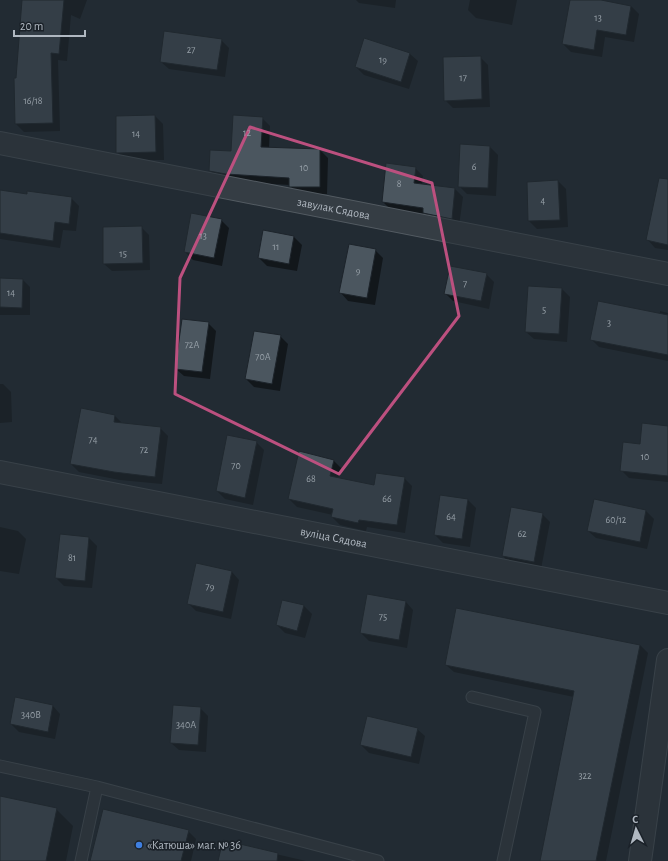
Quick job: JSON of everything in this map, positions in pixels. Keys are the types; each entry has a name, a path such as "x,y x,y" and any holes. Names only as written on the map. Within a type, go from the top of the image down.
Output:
{"street":[{"name":"завулак Сядова","path":"0,143 668,274"},
{"name":"вуліца Сядова","path":"0,472 668,603"},
{"path":"640,861 668,660"}],"lane":[{"path":"472,697 536,712 503,861"},
{"path":"0,766 97,787 378,861"},
{"path":"82,861 97,787"}],"highlighted area":[{"path":"250,127 432,183 459,316 339,474 175,394 180,278"}],"building":[{"path":"22,0 64,0 59,54 51,53 53,123 15,124 14,78 16,78"},
{"path":"570,0 601,0 631,6 626,35 597,30 594,50 562,44"},
{"path":"164,31 222,39 217,70 160,62"},
{"path":"364,38 410,53 401,82 355,67"},
{"path":"481,56 482,99 444,101 443,57"},
{"path":"155,115 156,152 116,153 116,116"},
{"path":"233,115 263,117 261,147 320,149 320,187 289,187 289,178 226,174 209,171 210,150 231,151"},
{"path":"460,144 490,146 488,188 458,187"},
{"path":"386,163 416,167 414,183 455,188 452,219 423,213 423,208 382,202"},
{"path":"659,178 668,179 668,245 646,240"},
{"path":"558,180 560,220 528,221 527,182"},
{"path":"0,190 27,194 27,191 72,197 69,224 55,222 53,241 0,233"},
{"path":"191,213 222,219 214,258 184,252"},
{"path":"142,226 143,263 103,264 103,227"},
{"path":"263,230 294,236 289,264 258,258"},
{"path":"349,244 376,249 367,298 339,293"},
{"path":"450,266 487,273 481,301 444,294"},
{"path":"0,278 23,279 22,308 0,307"},
{"path":"528,286 562,288 559,334 525,332"},
{"path":"598,301 668,315 668,355 590,340"},
{"path":"182,319 209,322 202,372 175,369"},
{"path":"254,331 281,335 272,384 245,379"},
{"path":"81,408 115,415 114,422 161,427 155,477 114,472 70,464"},
{"path":"642,423 668,426 668,476 620,471 623,442 640,444"},
{"path":"227,435 257,441 245,498 216,491"},
{"path":"299,451 334,460 330,476 374,485 376,473 405,477 397,525 359,520 358,523 331,517 333,509 288,499"},
{"path":"440,495 468,499 462,539 434,535"},
{"path":"594,499 646,510 640,542 587,531"},
{"path":"511,507 543,513 534,562 502,556"},
{"path":"60,534 89,537 85,581 55,578"},
{"path":"196,563 232,571 223,612 187,604"},
{"path":"367,594 406,601 399,640 360,633"},
{"path":"282,600 304,605 297,631 276,625"},
{"path":"456,608 640,645 596,861 540,861 574,691 445,665"},
{"path":"15,697 53,705 48,732 10,724"},
{"path":"173,705 201,707 198,745 170,743"},
{"path":"367,716 418,728 411,757 360,745"},
{"path":"0,796 57,808 46,861 0,861"},
{"name":"«Катюша» маг. № 36","path":"103,809 189,830 181,861 90,861"},
{"path":"223,840 278,853 277,861 218,861"}],"place":[{"name":"«Катюша» маг. № 36","path":"139,845"}]}
